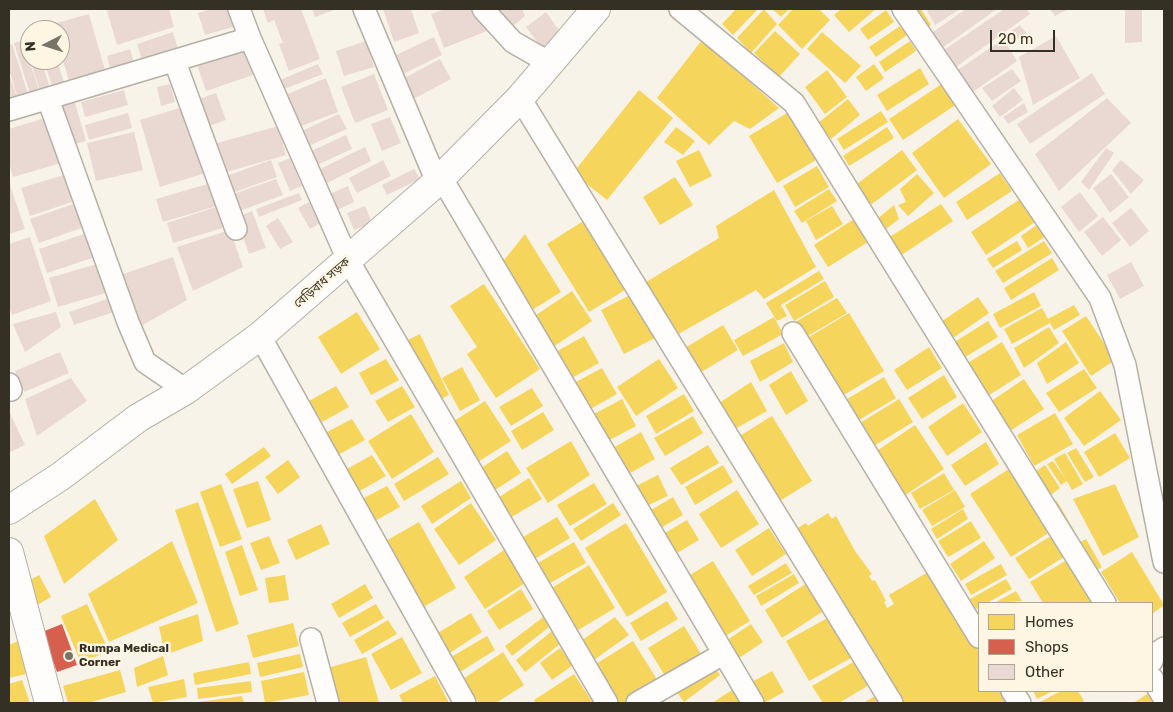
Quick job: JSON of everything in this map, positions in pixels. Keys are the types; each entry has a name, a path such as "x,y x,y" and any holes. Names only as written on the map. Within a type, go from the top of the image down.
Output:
{"main road":[{"name":"বেড়িবাধ সড়ক","path":"9,510 61,476 138,418 186,390 260,336 439,180 520,98 596,9"},
{"path":"9,552 49,703"}],"street":[{"path":"239,9 348,260 607,703"},
{"path":"364,9 439,180 753,703"},
{"path":"483,9 513,42 550,63"},
{"path":"680,9 794,103 1104,602"},
{"path":"903,9 1100,298 1125,365 1164,562"},
{"path":"9,110 175,62 250,38"},
{"path":"175,62 236,229"},
{"path":"520,98 892,703"},
{"path":"48,99 128,322 145,362 186,390"},
{"path":"793,333 978,635"},
{"path":"260,336 465,703"},
{"path":"311,639 328,703"},
{"path":"1153,658 1164,648"},
{"path":"637,703 724,654"},
{"path":"1153,680 1164,698"},
{"path":"1013,692 1020,703"}],"building: Homes":[{"path":"736,9 758,9 733,35 722,24"},
{"path":"764,9 777,24 751,53 737,38"},
{"path":"772,9 789,9 781,17"},
{"path":"793,9 819,9 830,20 802,49 778,25"},
{"path":"841,9 876,9 849,32 834,15"},
{"path":"906,9 921,9 931,25 921,32"},
{"path":"886,10 894,22 868,40 860,29"},
{"path":"900,26 907,35 876,57 869,47"},
{"path":"775,31 800,54 779,77 754,53"},
{"path":"822,32 861,66 845,83 807,49"},
{"path":"702,40 779,108 750,129 734,121 709,145 657,98"},
{"path":"910,41 916,51 885,72 879,62"},
{"path":"874,64 884,78 866,91 856,77"},
{"path":"920,68 929,84 887,111 877,95"},
{"path":"827,70 847,97 825,114 805,87"},
{"path":"943,83 957,104 903,140 889,119"},
{"path":"639,90 673,118 607,200 573,173"},
{"path":"848,99 860,115 831,139 818,123"},
{"path":"881,111 888,122 844,150 837,139"},
{"path":"787,113 816,160 777,183 749,136"},
{"path":"958,119 991,164 944,198 912,153"},
{"path":"676,127 695,141 683,155 664,142"},
{"path":"887,127 894,138 849,166 843,156"},
{"path":"699,150 712,176 690,187 676,161"},
{"path":"902,150 917,170 868,207 853,187"},
{"path":"817,166 829,187 795,207 783,186"},
{"path":"1000,173 1012,191 967,220 956,202"},
{"path":"917,174 934,193 908,216 898,205 906,202 900,189"},
{"path":"675,177 693,205 660,225 643,197"},
{"path":"829,189 837,201 802,223 794,211"},
{"path":"774,190 816,267 764,299 756,290 675,336 646,282 719,238 716,226"},
{"path":"1020,199 1035,222 986,255 971,232"},
{"path":"941,204 953,221 900,256 888,238"},
{"path":"894,205 899,219 886,229 877,219"},
{"path":"832,206 843,224 816,240 806,221"},
{"path":"588,218 630,287 589,312 547,244"},
{"path":"854,219 868,242 828,267 814,245"},
{"path":"1038,224 1046,236 1028,248 1021,236"},
{"path":"525,234 561,292 529,312 500,265"},
{"path":"1017,241 1022,250 993,268 987,259"},
{"path":"1044,241 1052,253 1003,283 995,271"},
{"path":"1052,258 1059,270 1011,300 1004,288"},
{"path":"819,271 824,279 781,305 787,316 777,321 766,303"},
{"path":"825,281 834,297 794,321 785,305"},
{"path":"484,284 540,369 496,398 467,354 477,347 450,306"},
{"path":"572,291 592,321 550,349 530,319"},
{"path":"1034,292 1041,306 1000,328 993,314"},
{"path":"632,294 655,338 624,354 601,310"},
{"path":"978,297 989,313 953,338 942,321"},
{"path":"837,298 847,313 806,337 797,321"},
{"path":"1074,305 1080,315 1054,330 1050,323 1012,344 1004,329 1042,308 1048,319"},
{"path":"357,312 380,349 341,374 318,337"},
{"path":"849,313 884,371 842,396 809,337"},
{"path":"1086,316 1115,360 1091,376 1062,331"},
{"path":"774,317 783,334 743,356 734,340"},
{"path":"988,321 998,337 962,359 953,343"},
{"path":"723,325 738,350 698,374 683,349"},
{"path":"1049,327 1059,343 1024,368 1014,348"},
{"path":"420,334 449,395 433,403 404,342"},
{"path":"584,336 599,363 568,380 554,353"},
{"path":"1002,342 1021,375 986,397 966,364"},
{"path":"1066,342 1079,363 1047,384 1037,363"},
{"path":"784,343 793,362 760,382 750,361"},
{"path":"929,347 942,368 907,390 894,370"},
{"path":"386,359 399,380 371,395 359,373"},
{"path":"659,359 678,388 636,416 617,387"},
{"path":"462,367 480,400 460,411 442,378"},
{"path":"602,368 617,394 587,411 572,384"},
{"path":"1084,369 1097,388 1059,412 1046,393"},
{"path":"791,371 808,401 786,415 769,385"},
{"path":"944,375 957,397 922,419 908,398"},
{"path":"884,377 896,398 859,420 847,399"},
{"path":"1024,379 1044,409 1010,431 990,402"},
{"path":"751,382 767,411 733,430 719,403"},
{"path":"336,386 349,407 322,422 309,401"},
{"path":"402,386 415,407 388,422 375,401"},
{"path":"532,388 543,406 511,426 499,407"},
{"path":"1100,391 1121,420 1084,446 1064,418"},
{"path":"684,394 694,411 656,434 646,416"},
{"path":"622,399 636,426 606,442 592,415"},
{"path":"899,399 913,422 874,446 860,423"},
{"path":"485,401 511,441 473,465 448,425"},
{"path":"963,403 982,432 947,456 928,427"},
{"path":"543,412 554,430 522,450 511,431"},
{"path":"1055,413 1073,444 1034,466 1017,435"},
{"path":"411,414 434,452 392,479 368,441"},
{"path":"693,416 703,433 665,456 654,438"},
{"path":"772,416 812,481 778,502 738,437"},
{"path":"352,419 365,440 338,455 325,433"},
{"path":"915,425 944,469 904,496 875,452"},
{"path":"641,432 655,459 625,476 611,449"},
{"path":"1115,433 1130,458 1099,477 1084,452"},
{"path":"571,441 590,475 548,503 526,468"},
{"path":"986,442 999,464 965,486 951,465"},
{"path":"708,445 719,463 681,485 670,468"},
{"path":"264,447 271,456 232,484 225,474"},
{"path":"1076,448 1094,477 1085,482 1067,453"},
{"path":"507,451 521,473 492,492 478,470"},
{"path":"1065,453 1083,484 1072,490 1054,459"},
{"path":"372,455 386,476 358,492 345,470"},
{"path":"438,457 449,474 404,501 394,484"},
{"path":"288,460 300,477 278,494 265,477"},
{"path":"1053,461 1067,481 1061,485 1047,464"},
{"path":"723,465 733,482 695,505 685,487"},
{"path":"1045,465 1060,488 1048,497 1033,473"},
{"path":"1009,469 1050,532 1011,557 970,494"},
{"path":"944,473 954,490 920,509 911,493"},
{"path":"658,475 668,496 629,514 620,494"},
{"path":"529,478 542,499 505,521 493,501"},
{"path":"258,481 271,520 247,528 233,489"},
{"path":"461,481 471,498 432,524 421,506"},
{"path":"594,483 607,504 570,526 557,505"},
{"path":"221,484 242,539 220,547 200,492"},
{"path":"1115,484 1139,537 1103,556 1073,499"},
{"path":"387,486 400,507 373,522 360,500"},
{"path":"737,490 759,524 721,548 699,514"},
{"path":"955,490 965,507 932,526 922,510"},
{"path":"673,497 683,515 645,537 634,520"},
{"path":"95,499 118,540 64,584 44,536"},
{"path":"1057,501 1075,532 1067,537 1049,505"},
{"path":"198,502 239,624 216,632 175,510"},
{"path":"471,503 496,540 459,565 434,529"},
{"path":"613,503 621,515 581,541 573,529"},
{"path":"963,509 968,519 937,539 931,529"},
{"path":"828,513 832,519 836,516 855,551 872,574 869,576 872,581 875,580 886,601 884,602 887,608 894,604 889,595 928,572 938,579 978,650 978,692 1002,692 1008,703 895,703 789,533 806,523 808,526"},
{"path":"557,517 570,538 533,560 520,539"},
{"path":"687,520 699,540 660,563 648,543"},
{"path":"971,521 981,538 948,557 938,541"},
{"path":"419,522 456,588 420,609 382,543"},
{"path":"626,523 667,592 627,617 585,548"},
{"path":"321,524 330,544 296,560 287,540"},
{"path":"769,528 786,554 752,576 735,550"},
{"path":"269,536 280,563 261,570 250,543"},
{"path":"1051,536 1064,557 1029,579 1015,558"},
{"path":"1086,539 1102,567 1091,573 1075,545"},
{"path":"172,541 198,603 109,642 88,594"},
{"path":"984,541 995,558 961,581 950,564"},
{"path":"574,542 586,563 550,583 538,563"},
{"path":"242,545 258,590 240,596 225,552"},
{"path":"504,550 525,583 485,609 464,577"},
{"path":"1132,552 1164,605 1153,613 1153,602 1119,602 1101,572"},
{"path":"1067,560 1092,602 1042,602 1030,582"},
{"path":"713,561 750,621 714,643 677,583"},
{"path":"786,563 792,573 754,595 748,586"},
{"path":"1001,564 1007,575 971,595 965,584"},
{"path":"589,565 615,608 575,632 550,589"},
{"path":"794,574 799,583 761,606 756,596"},
{"path":"39,575 51,597 37,605 25,583"},
{"path":"285,575 289,600 269,603 265,578"},
{"path":"1006,579 1012,589 989,602 978,602 978,608 976,609 970,599"},
{"path":"807,583 825,610 782,638 765,610"},
{"path":"365,584 373,598 339,618 331,604"},
{"path":"521,589 533,609 499,630 487,611"},
{"path":"1016,591 1022,601 1008,602 996,602"},
{"path":"667,601 678,619 641,641 630,623"},
{"path":"87,604 109,651 81,663 61,616"},
{"path":"376,604 384,618 350,637 342,623"},
{"path":"471,613 482,632 448,654 436,634"},
{"path":"198,614 203,641 165,655 159,627"},
{"path":"546,615 553,624 512,656 505,646"},
{"path":"831,616 853,657 809,681 786,641"},
{"path":"615,617 629,635 591,662 578,643"},
{"path":"388,620 397,634 362,654 354,640"},
{"path":"293,623 299,646 253,658 247,635"},
{"path":"751,624 763,642 727,666 715,648"},
{"path":"684,626 701,654 665,676 648,648"},
{"path":"556,628 565,640 525,672 516,660"},
{"path":"487,636 495,650 460,672 451,657"},
{"path":"402,637 422,673 391,690 371,654"},
{"path":"18,641 26,674 9,678 9,645"},
{"path":"633,641 661,686 632,703 617,703 594,665"},
{"path":"560,648 573,665 552,680 540,663"},
{"path":"503,652 524,685 496,703 479,703 463,679"},
{"path":"300,654 303,667 260,677 257,663"},
{"path":"163,656 168,675 137,687 134,668"},
{"path":"707,656 720,675 684,702 670,683"},
{"path":"366,657 379,703 333,703 324,669"},
{"path":"855,661 869,685 839,703 823,703 812,686"},
{"path":"249,662 251,674 195,685 193,673"},
{"path":"120,670 126,692 88,703 68,703 63,686"},
{"path":"772,671 784,692 764,703 746,703 739,689"},
{"path":"304,672 309,695 265,703 261,681"},
{"path":"574,674 593,703 536,703 534,700"},
{"path":"435,676 449,703 403,703 399,695"},
{"path":"184,679 187,697 153,703 148,687"},
{"path":"22,680 30,703 9,703 9,684"},
{"path":"251,681 252,692 198,699 197,688"},
{"path":"732,690 741,703 712,703"},
{"path":"1034,692 1051,692 1037,699"},
{"path":"1059,692 1079,692 1084,701 1080,703 1038,703"},
{"path":"1153,692 1160,703 1133,703"},
{"path":"877,695 882,703 863,703"},
{"path":"242,696 244,703 199,703 199,702"}],"building: Shops":[{"path":"62,624 77,665 57,672 42,632"}],"building: Other":[{"path":"113,9 169,9 174,27 117,45 107,11"},
{"path":"212,9 236,9 240,25 205,35 198,13"},
{"path":"263,9 301,9 320,59 289,71 279,44 283,43 274,20 268,23"},
{"path":"312,9 337,9 315,17"},
{"path":"383,9 411,9 419,33 394,42"},
{"path":"445,9 479,9 487,31 444,48 431,14"},
{"path":"492,9 522,9 525,16 505,33"},
{"path":"930,9 960,9 935,25 927,11"},
{"path":"966,9 997,9 938,51 927,36"},
{"path":"1004,9 1026,9 1030,14 953,69 941,52"},
{"path":"1050,9 1069,9 1055,16"},
{"path":"1125,9 1142,9 1142,42 1125,43"},
{"path":"546,12 563,36 543,50 526,27"},
{"path":"89,14 105,70 69,81 66,70 70,70 70,20 67,20"},
{"path":"1020,25 1027,34 1010,43 1004,36"},
{"path":"173,32 178,49 142,60 137,44"},
{"path":"1056,36 1080,78 1033,105 1019,57"},
{"path":"434,37 442,55 397,77 388,59"},
{"path":"1003,39 1017,61 970,94 955,72"},
{"path":"20,41 20,62 14,43"},
{"path":"366,41 374,67 344,76 336,51"},
{"path":"245,42 256,74 206,91 195,59"},
{"path":"12,44 30,100 19,103 9,69 9,45"},
{"path":"130,49 135,66 111,72 107,56"},
{"path":"440,59 451,79 408,102 397,82"},
{"path":"318,64 323,74 284,89 280,80"},
{"path":"1012,69 1021,81 992,101 982,88"},
{"path":"23,70 32,70 41,97 32,100"},
{"path":"33,70 44,70 52,94 42,97"},
{"path":"47,70 60,70 66,89 54,93"},
{"path":"1092,73 1105,94 1030,144 1017,124"},
{"path":"9,74 19,103 11,106 9,99"},
{"path":"374,74 388,110 355,123 341,87"},
{"path":"326,78 338,112 296,128 283,96"},
{"path":"170,84 175,102 161,106 157,87"},
{"path":"1014,88 1023,100 1000,117 992,106"},
{"path":"124,90 128,105 85,117 81,102"},
{"path":"216,93 226,120 201,129 191,102"},
{"path":"73,96 86,141 72,145 58,100"},
{"path":"1107,98 1131,123 1059,191 1035,154"},
{"path":"1024,103 1028,112 1008,124 1003,117"},
{"path":"189,105 209,172 160,187 140,120"},
{"path":"128,113 132,128 89,140 85,125"},
{"path":"339,114 347,129 304,148 297,133"},
{"path":"48,117 61,163 13,177 9,162 9,129"},
{"path":"390,117 401,143 382,151 371,124"},
{"path":"278,126 286,155 223,173 214,144"},
{"path":"134,132 143,170 96,181 87,143"},
{"path":"346,135 352,149 315,166 309,152"},
{"path":"365,147 371,161 323,185 316,171"},
{"path":"1106,148 1114,153 1089,190 1081,182"},
{"path":"290,158 302,186 290,191 278,163"},
{"path":"271,160 277,177 226,195 221,178"},
{"path":"383,160 391,176 357,193 349,178"},
{"path":"1121,160 1144,180 1131,194 1112,170"},
{"path":"414,169 420,179 387,195 382,185"},
{"path":"67,174 75,201 30,216 21,188"},
{"path":"1111,174 1129,197 1110,213 1093,188"},
{"path":"276,179 283,195 234,213 228,196"},
{"path":"9,182 25,229 9,234"},
{"path":"211,183 217,206 163,222 156,199"},
{"path":"348,186 354,202 337,210 330,194"},
{"path":"1080,192 1098,216 1079,232 1061,207"},
{"path":"299,193 302,200 259,217 256,209"},
{"path":"79,202 87,226 39,243 30,219"},
{"path":"309,202 320,223 310,229 298,208"},
{"path":"219,206 226,227 173,243 167,223"},
{"path":"365,206 372,223 354,230 347,213"},
{"path":"1131,208 1149,231 1130,247 1112,223"},
{"path":"252,211 266,248 249,254 236,218"},
{"path":"1103,217 1121,240 1102,256 1084,232"},
{"path":"278,218 293,242 280,249 266,226"},
{"path":"230,230 243,267 193,291 177,247"},
{"path":"87,233 95,257 47,273 39,249"},
{"path":"30,237 51,301 12,315 9,306 9,244"},
{"path":"173,257 187,300 141,326 123,274"},
{"path":"1131,262 1144,286 1120,299 1107,275"},
{"path":"97,264 106,293 58,307 49,278"},
{"path":"110,298 114,312 74,325 69,312"},
{"path":"56,312 61,327 25,352 13,324"},
{"path":"60,352 69,373 24,392 15,371"},
{"path":"71,378 87,401 37,436 25,399"},
{"path":"9,411 25,445 10,452 9,450"}],"place":[{"name":"Rumpa Medical Corner","path":"69,656"}]}
